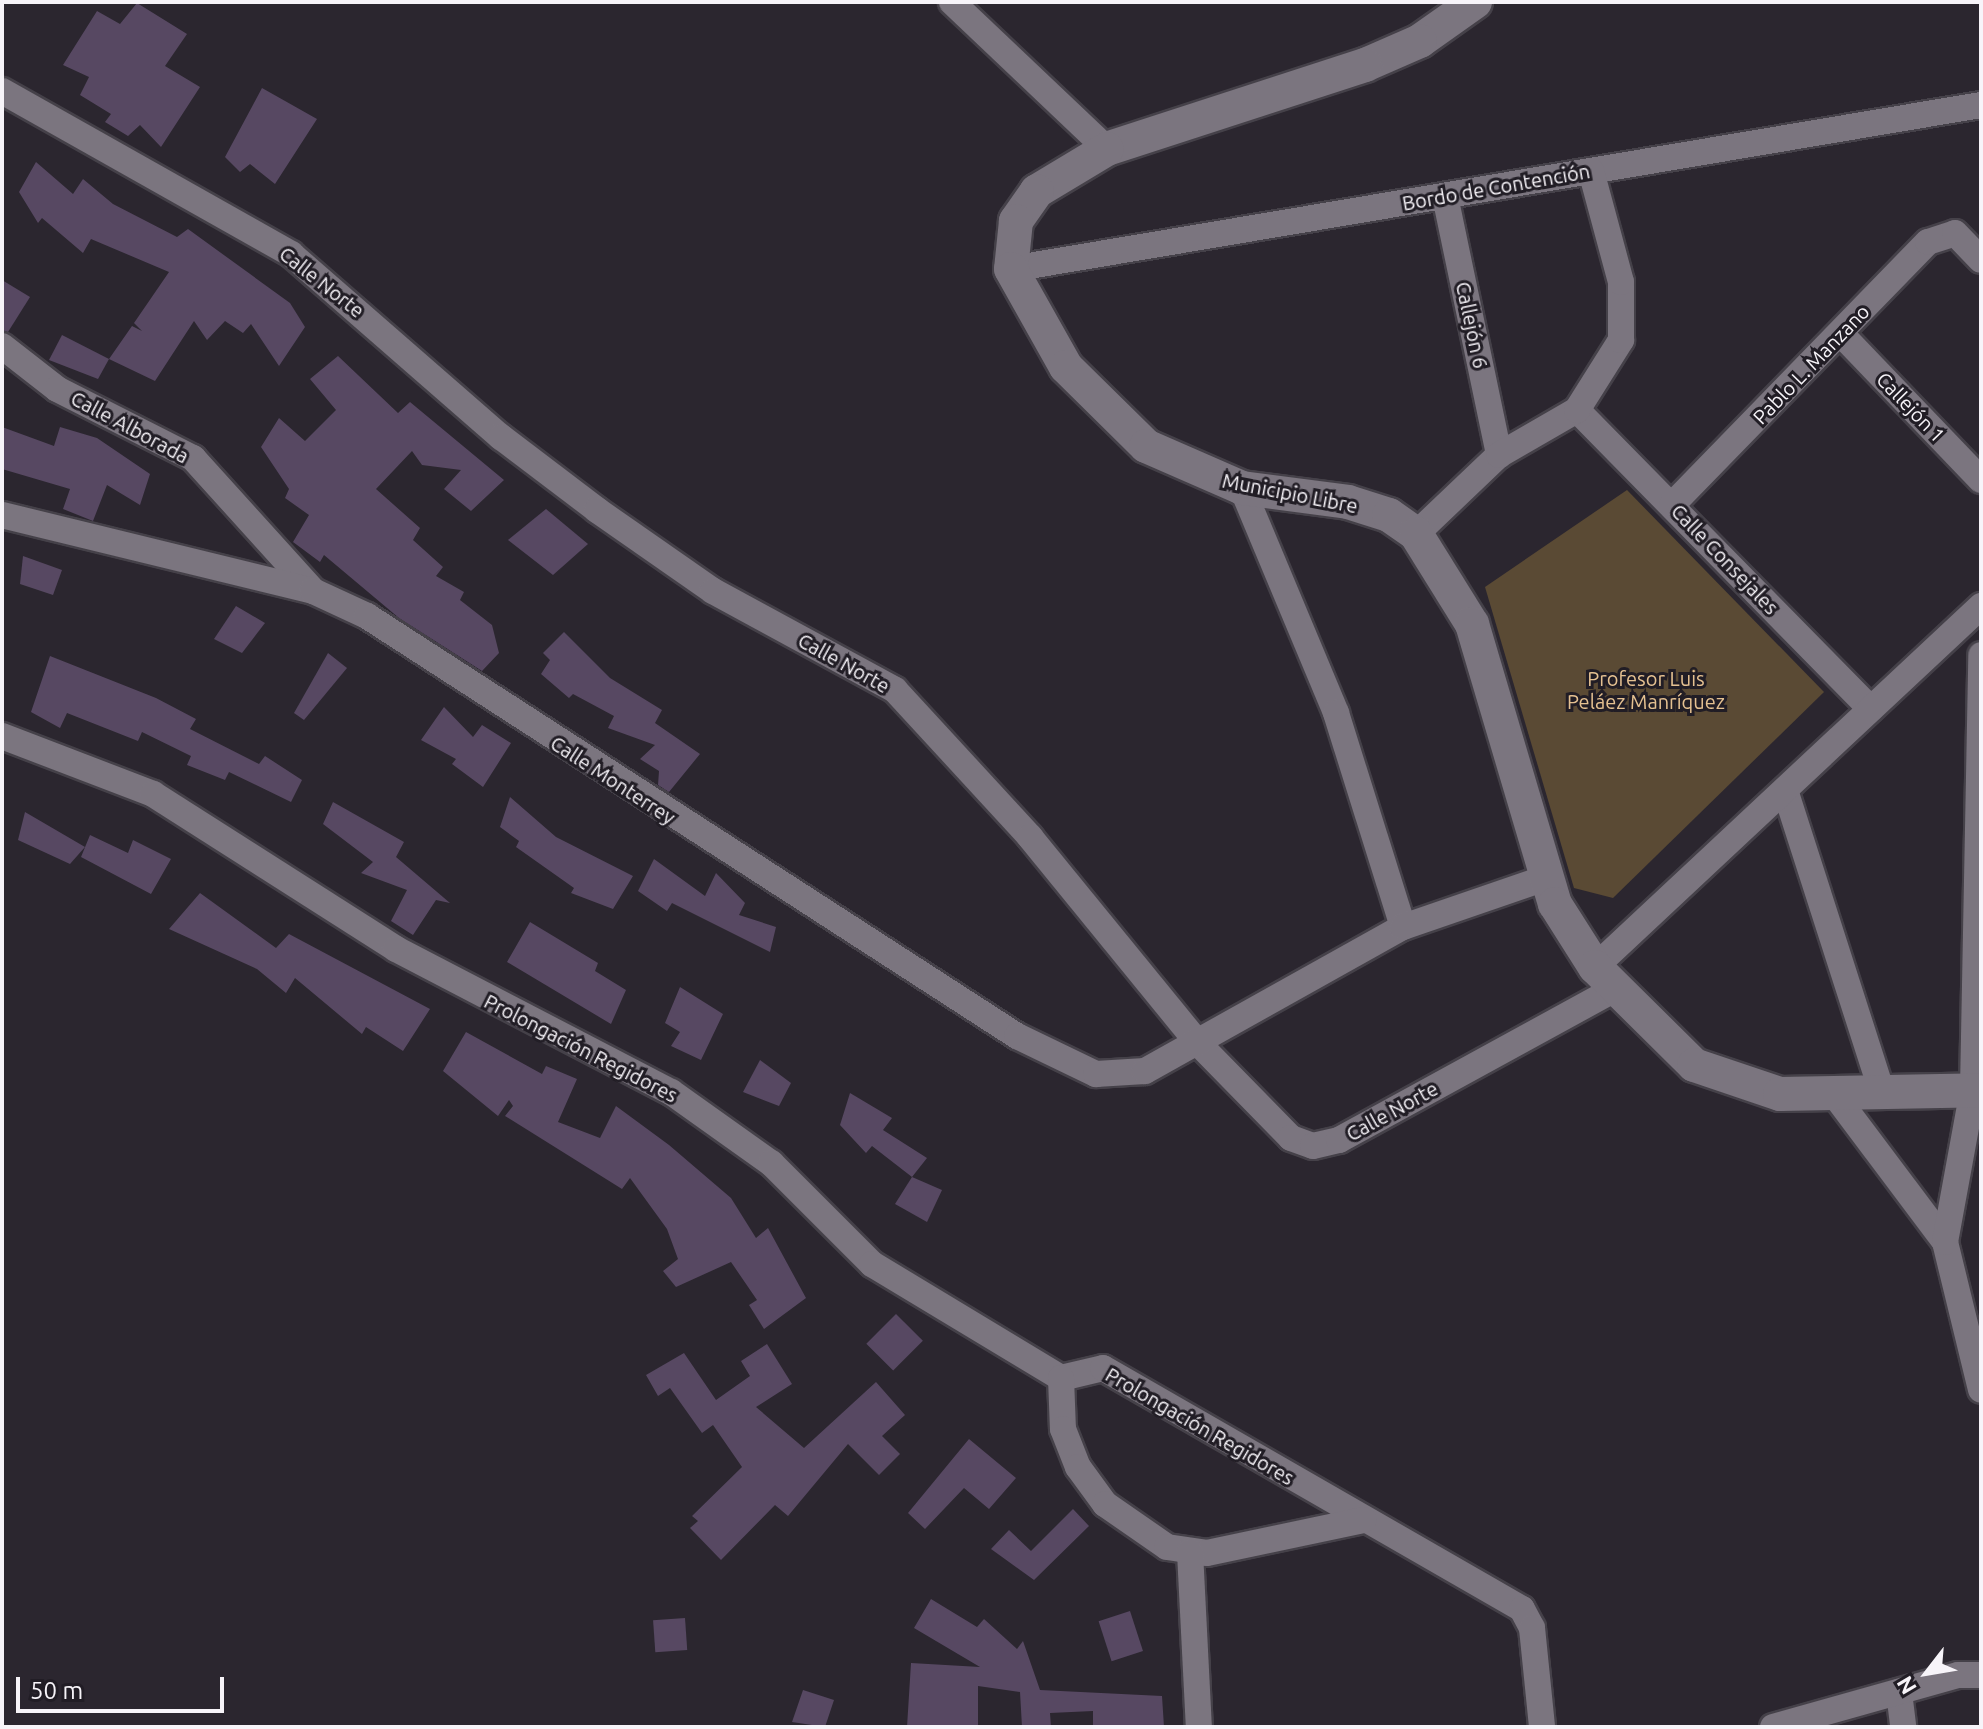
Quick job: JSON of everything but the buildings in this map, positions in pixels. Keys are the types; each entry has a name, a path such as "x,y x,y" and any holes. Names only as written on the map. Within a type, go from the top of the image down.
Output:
{"street":[{"path":"952,2 1107,149"},
{"path":"1011,269 1016,221 1037,191 1107,149 1365,65 1420,41 1475,2"},
{"name":"Calle Norte","path":"2,91 291,254 501,437 597,510 713,591 895,690 1030,837 1197,1042 1291,1138 1313,1146 1339,1140 1605,978 1785,790 1981,606"},
{"name":"Bordo de Contención","path":"1011,269 1981,105"},
{"path":"1416,534 1499,455 1577,410 1621,340 1625,311 1591,171"},
{"name":"Callejón 6","path":"1445,196 1499,455"},
{"name":"Pablo L. Manzano","path":"1672,505 1928,242 1955,233 1981,260"},
{"name":"Municipio Libre","path":"1011,269 1066,367 1105,408 1183,468 1242,488 1348,502 1389,515 1416,534 1472,624 1545,878 1605,978 1694,1065 1737,1085 1837,1098 1977,1090"},
{"name":"Callejón 1","path":"1841,334 1981,480"},
{"name":"Calle Alborada","path":"2,346 57,389 193,458 313,591"},
{"name":"Calle Consejales","path":"1577,410 1871,709"},
{"path":"1242,488 1336,713 1403,927"},
{"name":"Calle Monterrey","path":"2,515 313,591 367,616 1017,1036 1096,1074 1121,1077 1197,1042 1403,927 1545,878"},
{"path":"1945,1242 1977,1090 1981,655"},
{"name":"Prolongación Regidores","path":"2,736 153,794 396,949 671,1092 771,1163 872,1264 1061,1378 1103,1368 1522,1609 1532,1628 1542,1727"},
{"path":"1785,790 1883,1095"},
{"path":"1837,1098 1945,1242 1974,1331 1981,1390"},
{"path":"1061,1378 1063,1429 1078,1467 1105,1504 1167,1547 1190,1552 1234,1549 1364,1520"},
{"path":"1190,1552 1199,1727"},
{"path":"1773,1727 1899,1692 1981,1675"},
{"path":"1899,1692 1903,1727"}],"green space":[{"name":"Profesor Luis Peláez Manríquez","path":"1627,490 1824,692 1613,898 1574,888 1485,587"}]}
